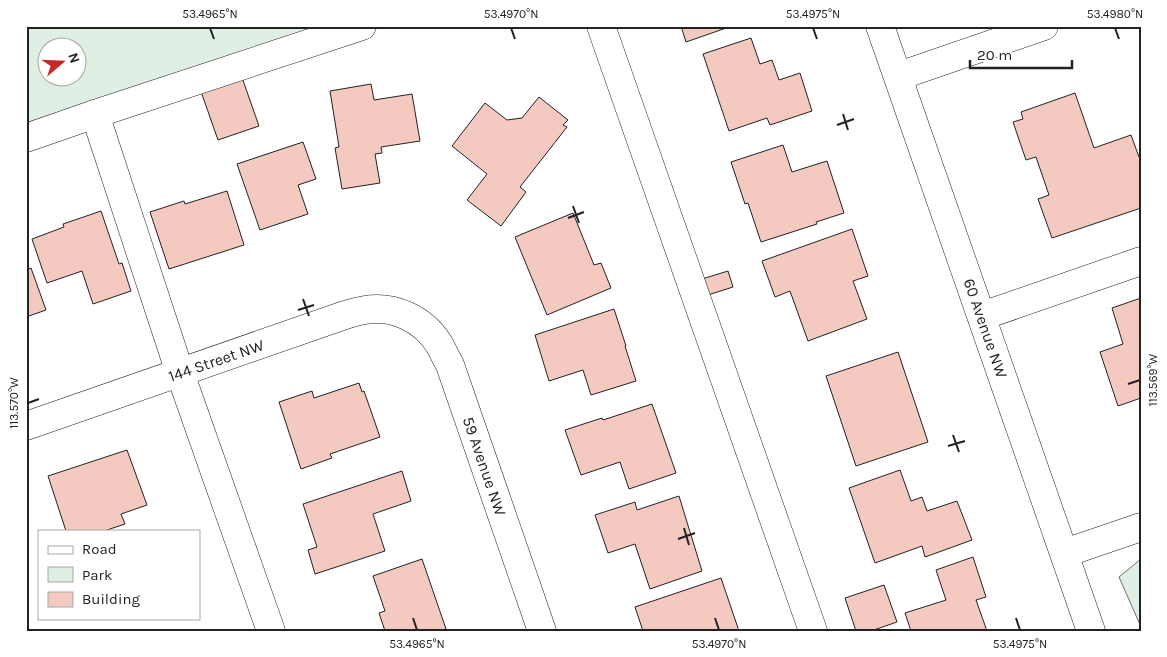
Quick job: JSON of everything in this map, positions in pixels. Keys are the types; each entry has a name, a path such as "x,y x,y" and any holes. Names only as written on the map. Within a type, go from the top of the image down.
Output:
{"street":[{"path":"26,138 362,26"},
{"path":"602,26 812,631"},
{"name":"60 Avenue NW","path":"880,26 1091,631"},
{"path":"899,76 1044,26"},
{"path":"95,114 180,372 271,631"},
{"path":"982,316 1141,261"},
{"name":"144 Street NW","path":"26,426 345,315 366,310 386,309 408,315"},
{"name":"59 Avenue NW","path":"408,315 426,328 439,344 450,365 542,631"},
{"path":"1065,553 1141,527"}],"green space":[{"path":"26,26 320,26 26,123"},
{"path":"1141,559 1141,627 1119,577"}],"building":[{"path":"681,26 732,26 686,42"},
{"path":"751,38 760,64 772,60 779,80 800,73 812,111 770,125 767,118 729,131 703,54"},
{"path":"239,69 259,126 218,140 198,83"},
{"path":"371,84 374,100 412,94 420,141 381,147 382,153 375,154 380,183 342,189 335,148 339,147 330,91"},
{"path":"1075,93 1094,148 1131,135 1139,157 1141,156 1141,208 1052,238 1038,199 1049,195 1036,157 1026,160 1013,122 1023,119 1021,112"},
{"path":"539,97 568,120 563,125 567,127 520,187 526,192 501,226 467,200 487,174 452,146 485,103 507,120 522,118"},
{"path":"303,142 316,179 298,185 308,214 260,230 237,164"},
{"path":"783,145 792,172 827,161 844,213 761,242 748,203 745,204 731,162"},
{"path":"227,191 244,245 169,269 150,212 184,201 185,204"},
{"path":"101,211 119,264 122,263 131,291 93,304 82,271 47,283 32,239 64,227 63,224"},
{"path":"573,213 594,265 601,263 611,288 547,315 515,237"},
{"path":"852,229 868,276 853,281 867,319 808,341 790,291 775,297 762,261"},
{"path":"31,268 46,310 26,317 26,270"},
{"path":"728,271 733,287 708,295 702,279"},
{"path":"1141,298 1141,398 1118,406 1100,352 1123,344 1112,308"},
{"path":"614,309 636,381 591,395 583,370 549,381 535,335"},
{"path":"898,352 928,442 856,466 826,376"},
{"path":"359,383 362,392 364,391 380,437 330,454 332,458 301,469 279,402 312,391 314,398"},
{"path":"652,404 676,473 629,489 620,462 581,475 565,430"},
{"path":"127,450 147,505 121,514 125,524 107,530 66,530 48,476"},
{"path":"900,470 911,501 922,497 927,511 957,501 972,540 925,557 922,546 875,563 849,488"},
{"path":"402,471 411,501 373,514 385,551 315,574 308,550 317,547 303,504"},
{"path":"679,496 702,571 650,589 635,544 608,553 595,515 635,502 637,510"},
{"path":"973,557 986,597 976,600 987,631 911,631 905,613 946,600 936,570"},
{"path":"422,559 446,629 441,631 385,631 379,613 385,611 373,576"},
{"path":"721,578 739,631 643,631 635,607"},
{"path":"884,585 897,622 871,631 856,631 845,598"}]}
